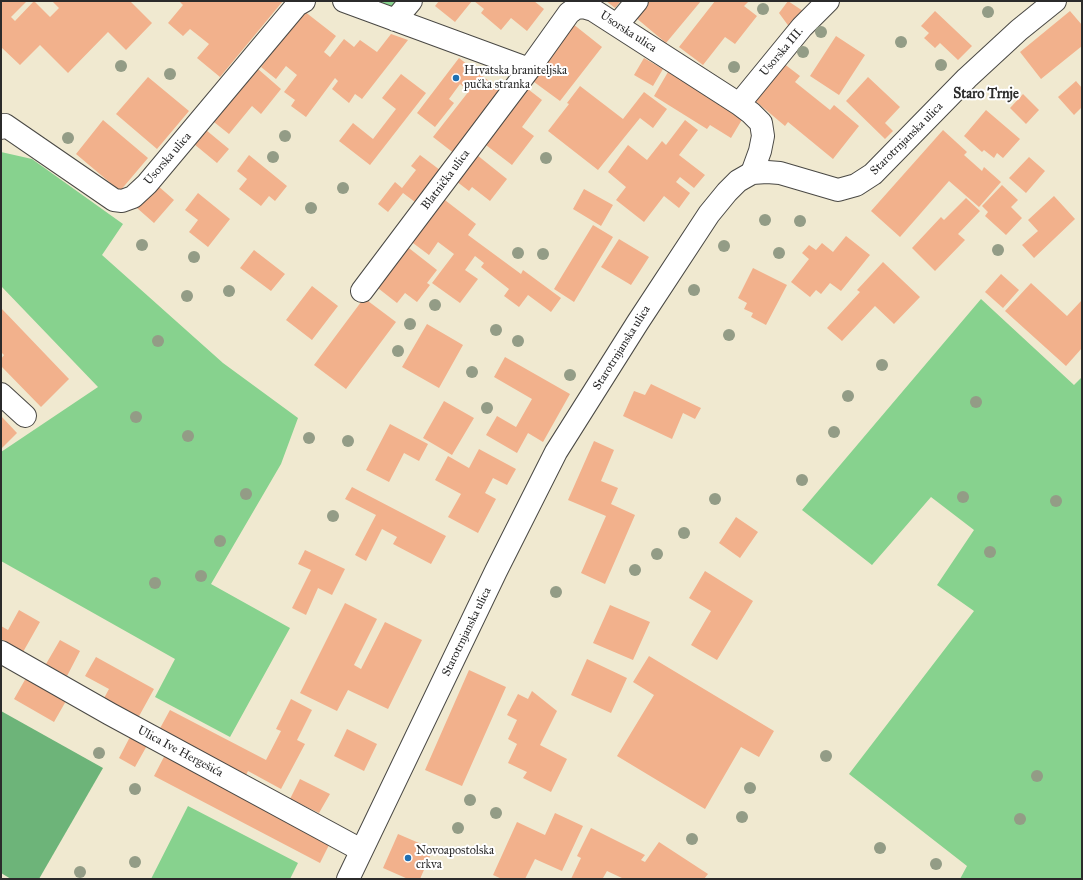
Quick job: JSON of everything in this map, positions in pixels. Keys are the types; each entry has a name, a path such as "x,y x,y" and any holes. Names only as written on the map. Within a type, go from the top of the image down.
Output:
{"street":[{"name":"Usorska ulica","path":"2,125 114,200 122,201 133,197 147,184 297,5 304,1"},
{"path":"344,1 529,69"},
{"path":"395,20 411,1"},
{"path":"617,25 637,1"},
{"name":"Usorska III.","path":"738,104 802,27 828,1"},
{"name":"Starotrnjanska ulica","path":"348,879 492,578 556,452 708,214 738,181 752,173 767,172 780,174 838,190 856,185 873,174 967,78 1019,30 1055,1"},
{"name":"Usorska ulica","path":"529,69 569,13 576,8 583,7 593,10 738,104 751,113 761,123 762,136 760,152 752,173"},
{"name":"Blatnička ulica","path":"362,291 529,69"},
{"path":"1,394 25,416"},
{"name":"Ulica Ive Hergešića","path":"1,652 110,714 361,850"}],"green space":[{"path":"372,1 397,1 391,9"},
{"path":"1,152 32,159 123,224 102,255 223,363 298,418 281,464 211,584 290,628 230,737 155,697 175,659 1,561 1,452 98,387 1,286"},
{"path":"981,299 1074,385 1082,377 1082,879 960,879 967,866 849,774 974,611 937,585 974,530 931,497 872,565 802,510"},
{"path":"1,711 103,768 39,879 11,879 1,873"},
{"path":"188,806 298,863 290,879 151,879"}],"building":[{"path":"1,1 27,1 11,17 15,21 34,1 50,17 59,8 53,2 54,1 130,1 152,23 126,50 108,32 68,73 40,45 20,65 1,47"},
{"path":"180,1 283,1 220,77 197,58 209,44 190,29 183,36 168,23 183,5"},
{"path":"439,1 472,1 455,22 435,6"},
{"path":"474,1 534,1 544,9 527,31 511,18 501,30 481,13 484,9"},
{"path":"606,1 621,1 615,8"},
{"path":"648,1 701,1 666,43 635,17"},
{"path":"715,1 749,1 744,6 757,16 735,44 725,37 703,65 679,47"},
{"path":"788,1 803,11 790,28 779,13"},
{"path":"304,11 336,36 324,52 330,57 344,39 354,47 360,40 377,52 391,34 408,40 362,99 355,94 349,103 332,89 338,81 335,78 306,117 291,106 295,100 284,92 297,75 286,66 276,79 261,67"},
{"path":"935,11 972,46 958,60 940,43 935,48 924,38 929,33 921,26"},
{"path":"1070,11 1082,25 1082,46 1041,79 1020,52"},
{"path":"573,24 602,47 560,101 530,79"},
{"path":"836,36 865,55 839,95 810,76"},
{"path":"459,58 502,91 455,154 433,137 469,91 460,84 449,99 454,103 435,127 417,113"},
{"path":"644,58 663,69 653,86 634,75"},
{"path":"783,63 800,76 795,82 830,110 834,105 859,126 833,159 788,122 785,126 753,99"},
{"path":"258,69 281,89 261,114 252,106 229,134 214,122"},
{"path":"668,72 743,118 731,138 710,125 707,129 654,96"},
{"path":"401,74 426,93 370,165 339,141 353,123 373,139 396,109 382,98"},
{"path":"148,77 189,111 157,149 116,114"},
{"path":"868,77 900,107 885,123 893,131 885,139 846,101"},
{"path":"1076,81 1082,88 1082,107 1074,115 1058,97"},
{"path":"524,86 542,100 522,127 534,136 512,165 482,142"},
{"path":"580,86 623,119 644,92 667,109 653,128 640,118 598,170 548,131 569,104 567,103"},
{"path":"1023,94 1039,110 1026,124 1010,108"},
{"path":"986,110 1020,139 1003,158 997,153 994,158 984,150 982,152 964,136"},
{"path":"103,120 148,158 120,191 76,154"},
{"path":"685,120 698,130 679,155 705,175 694,188 680,177 676,182 690,193 679,208 664,196 644,222 616,200 626,187 608,172 628,145 647,160 662,141 666,145"},
{"path":"206,130 229,149 217,163 194,144"},
{"path":"943,130 967,152 964,155 982,171 984,167 1001,182 979,207 949,181 900,237 871,211"},
{"path":"249,155 287,186 275,201 269,196 261,206 239,189 247,179 237,171"},
{"path":"420,155 440,170 415,202 403,193 388,212 378,204 395,182 402,188 416,170 411,166"},
{"path":"477,155 507,179 490,201 472,187 469,191 456,181"},
{"path":"1029,157 1045,171 1026,193 1009,178"},
{"path":"157,185 174,200 154,223 137,208"},
{"path":"1002,185 1018,200 1011,207 1022,218 1006,235 985,216 988,212 982,206"},
{"path":"584,189 613,205 601,226 573,209"},
{"path":"198,193 230,219 208,247 189,232 198,220 185,210"},
{"path":"1054,196 1075,219 1034,258 1022,245 1038,231 1028,220"},
{"path":"441,197 476,224 468,235 521,274 523,270 561,298 551,312 528,295 519,307 504,296 509,289 481,267 484,263 475,256 465,270 478,279 460,303 432,283 454,254 438,242 429,255 409,240"},
{"path":"966,198 980,211 958,234 965,240 935,271 912,248 941,217 944,220"},
{"path":"593,225 613,237 574,302 554,289"},
{"path":"846,236 870,255 841,291 830,283 821,294 816,290 810,297 791,282 809,259 802,253 809,245 816,250 822,243 833,252"},
{"path":"619,239 649,257 631,285 601,267"},
{"path":"405,245 437,270 427,283 430,285 417,302 405,293 397,303 374,285"},
{"path":"254,250 285,274 271,291 240,268"},
{"path":"883,262 920,297 894,324 875,306 842,341 827,328 860,292 857,290"},
{"path":"753,268 787,285 766,325 751,317 753,313 744,309 747,303 738,298"},
{"path":"1001,274 1019,290 1003,308 985,292"},
{"path":"1031,283 1067,316 1082,300 1082,348 1066,366 1005,311"},
{"path":"312,286 338,306 312,340 286,320"},
{"path":"364,298 396,322 346,389 314,365"},
{"path":"1,308 69,379 41,407 1,366 1,359 4,355 1,352"},
{"path":"427,324 463,345 439,388 402,367"},
{"path":"505,357 570,394 543,442 528,433 517,453 486,435 497,416 516,427 532,399 494,377"},
{"path":"651,384 701,408 695,419 683,413 672,439 623,416 634,391 645,395"},
{"path":"444,401 474,418 452,455 423,438"},
{"path":"1,416 17,433 1,449"},
{"path":"390,424 428,444 419,461 404,453 389,482 366,470"},
{"path":"594,441 614,450 601,481 618,488 611,504 635,515 605,584 581,573 606,516 568,500"},
{"path":"479,449 516,469 507,485 493,478 485,493 496,499 478,533 448,517 461,494 435,480 448,456 469,468"},
{"path":"352,487 446,536 431,564 393,544 397,537 382,529 366,561 355,555 376,515 345,499"},
{"path":"736,517 758,532 740,558 719,543"},
{"path":"305,550 345,569 332,595 318,588 306,615 292,608 311,570 298,564"},
{"path":"705,571 753,601 717,660 691,645 711,611 689,598"},
{"path":"345,603 377,619 354,665 361,669 385,622 422,640 388,709 348,690 337,711 300,693"},
{"path":"610,605 650,622 633,660 593,643"},
{"path":"19,610 40,622 23,652 1,639 1,626 8,630"},
{"path":"60,640 80,651 67,676 46,664"},
{"path":"649,656 774,731 759,757 741,747 705,809 617,756 654,695 633,682"},
{"path":"96,657 154,689 138,718 103,700 109,689 85,676"},
{"path":"587,659 627,678 611,713 571,695"},
{"path":"469,670 506,687 462,786 425,770"},
{"path":"26,678 66,701 54,722 14,699"},
{"path":"532,691 557,711 540,745 567,759 551,792 523,778 527,772 508,763 517,744 508,739 517,720 507,715 518,694 528,699"},
{"path":"291,699 312,710 297,740 305,744 281,789 248,771 245,777 158,732 170,710 266,760 281,731 276,729"},
{"path":"347,729 377,744 364,771 334,756"},
{"path":"132,733 149,742 135,767 119,758"},
{"path":"166,753 331,841 320,863 154,776"},
{"path":"300,779 330,794 319,813 290,799"},
{"path":"555,813 583,826 562,871 535,859 525,879 502,879 493,875 517,822 545,835"},
{"path":"591,828 645,855 641,860 645,862 659,842 708,874 704,879 624,879 607,871 603,878 606,879 571,879 581,858 577,856"},
{"name":"Novoapostolska crkva","path":"398,834 433,849 420,879 408,879 383,868"}],"place":[{"name":"Hrvatska braniteljska pučka stranka","path":"456,78"},
{"name":"Novoapostolska crkva","path":"408,858"}],"district":[{"name":"Staro Trnje","path":"986,95"}]}
